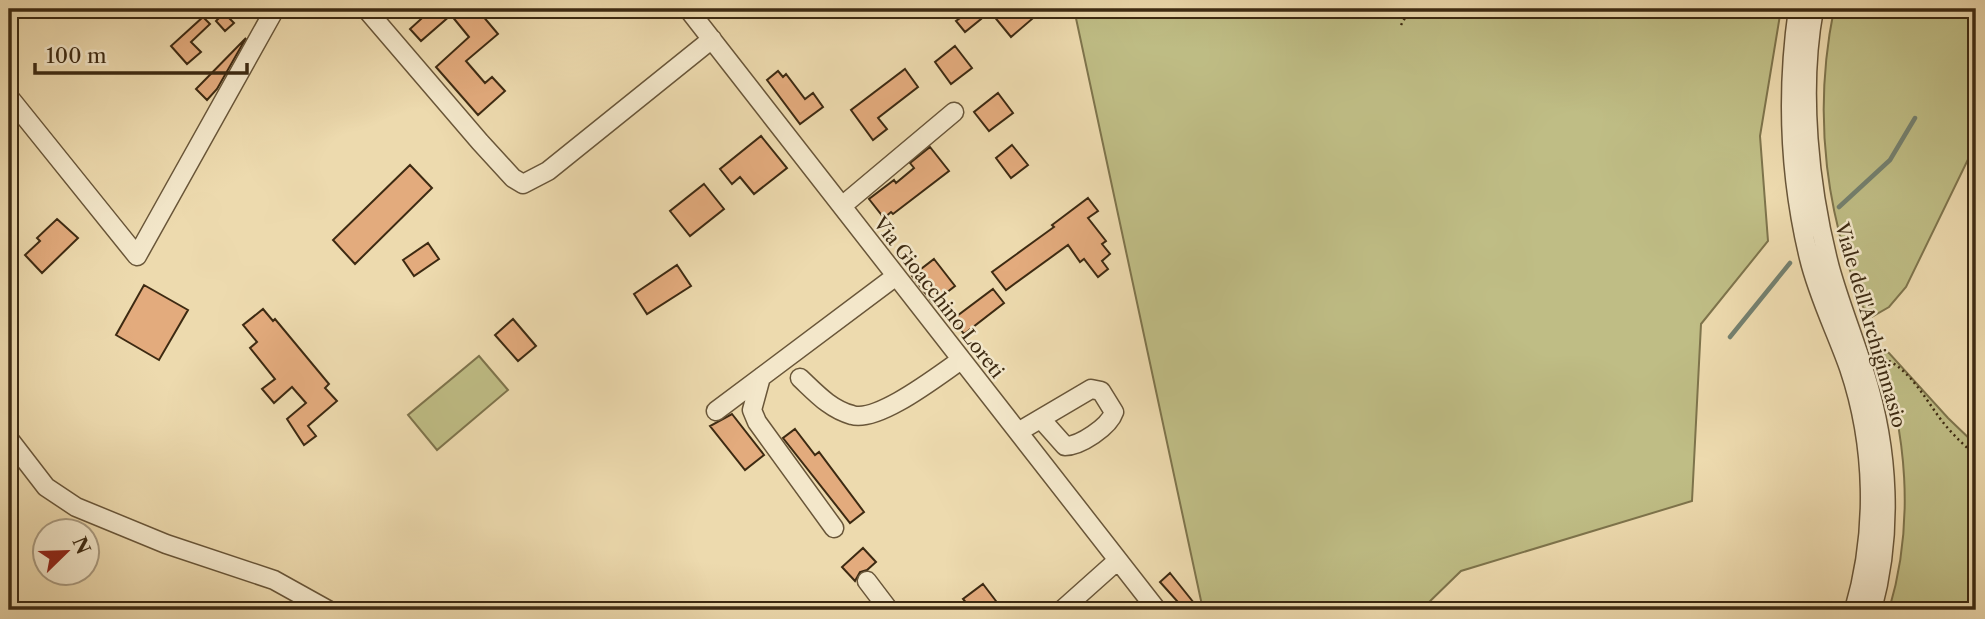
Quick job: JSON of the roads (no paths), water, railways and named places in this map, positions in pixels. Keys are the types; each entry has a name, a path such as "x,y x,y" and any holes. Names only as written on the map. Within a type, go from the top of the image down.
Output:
{"street":[{"path":"9,97 137,256 275,9"},
{"path":"366,9 480,142 513,178 523,184 548,171 712,39"},
{"name":"Via Gioacchino Loreti","path":"688,9 1157,610"},
{"name":"Viale dell'Archiginnasio","path":"1798,9 1790,98 1790,134 1796,192 1812,269 1855,392 1866,440 1869,469 1868,532 1854,610"},
{"name":"Viale dell'Archiginnasio","path":"1814,9 1809,37 1807,80 1817,205 1833,279 1870,392 1884,463 1883,545 1872,610"},
{"path":"842,206 954,112"},
{"path":"716,411 896,276"},
{"path":"800,378 830,406 855,417 878,412 890,406 961,360"},
{"path":"761,377 752,410 757,422 834,528"},
{"path":"1017,432 1041,419"},
{"path":"9,439 47,487 76,507 166,544 274,580 328,610"},
{"path":"1062,610 1118,560"},
{"path":"867,581 889,610"}],"waterway":[{"path":"1839,207 1890,160 1915,118"},
{"path":"1730,337 1790,263"}]}
